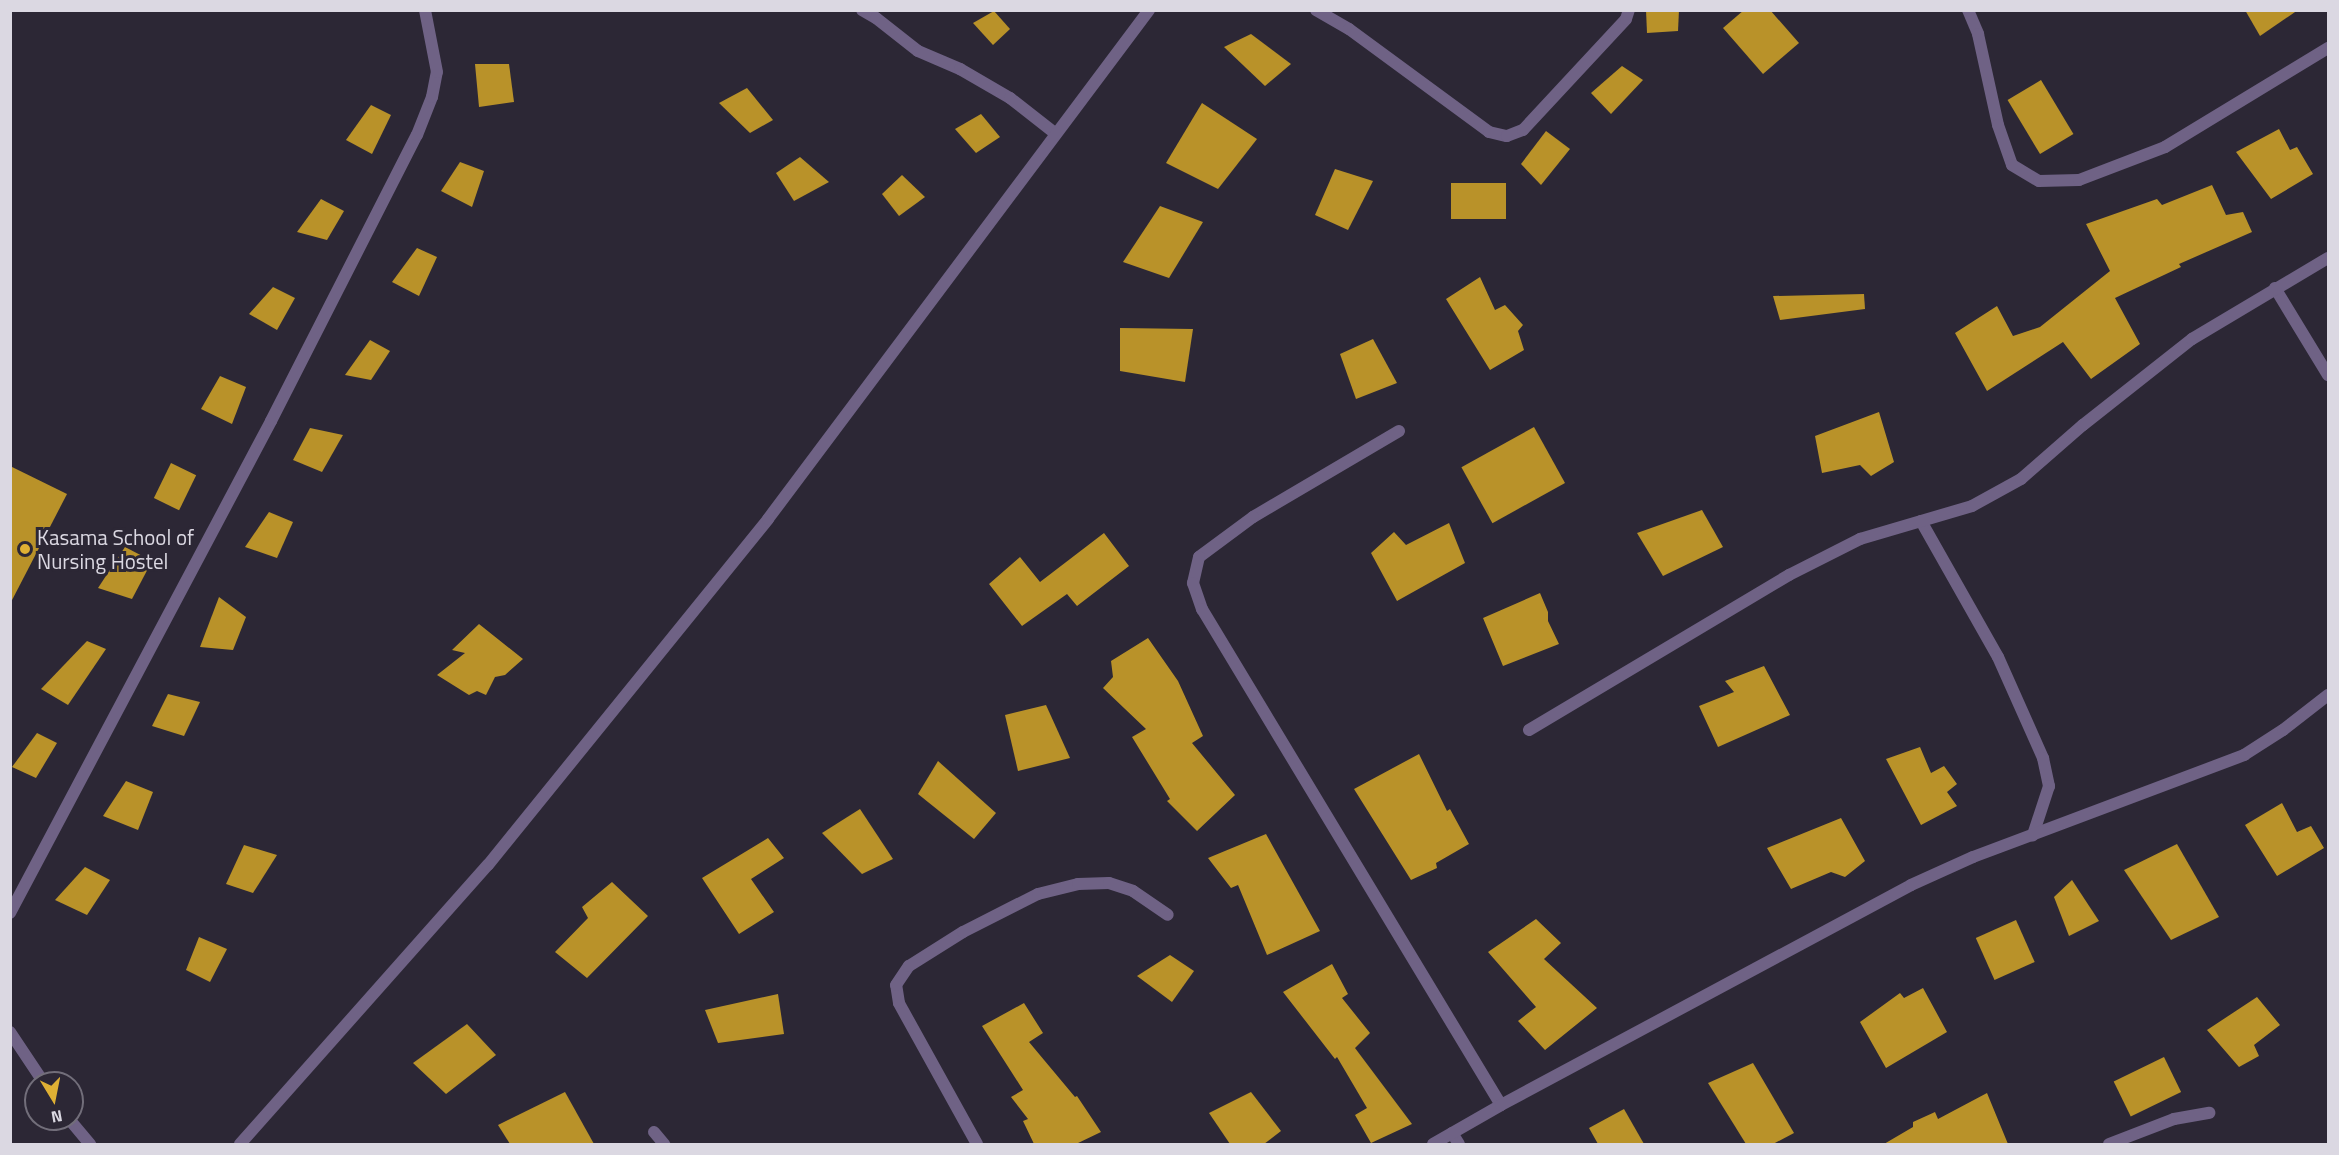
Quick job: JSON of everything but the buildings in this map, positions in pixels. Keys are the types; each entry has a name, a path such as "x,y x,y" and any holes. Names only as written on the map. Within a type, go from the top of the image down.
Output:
{"street":[{"path":"10,913 271,421 417,135 432,97 437,72 425,10"},
{"path":"862,10 876,18 918,51 960,69 1010,98 1056,134"},
{"path":"240,1144 488,865 738,555 1149,10"},
{"path":"1316,10 1349,29 1489,132 1507,136 1523,130 1626,19 1629,10"},
{"path":"1968,10 1978,34 1998,125 2012,165 2039,181 2079,180 2165,147 2328,48"},
{"path":"1529,730 1789,575 1860,539 1972,506 2021,479 2083,425 2192,339 2328,258"},
{"path":"2275,288 2328,375"},
{"path":"1399,431 1253,517 1199,557 1193,583 1202,609 1501,1105"},
{"path":"1922,521 1998,657 2043,758 2049,786 2033,835"},
{"path":"1433,1144 1501,1105 1911,885 1973,857 2244,755 2283,730 2328,695"},
{"path":"977,1144 899,1003 896,985 909,966 963,932 1038,894 1078,884 1109,883 1133,891 1168,915"},
{"path":"10,1032 36,1071"},
{"path":"2109,1144 2174,1119 2209,1113"},
{"path":"79,1131 90,1144"},
{"path":"654,1132 664,1144"},
{"path":"1452,1132 1459,1144"}],"place":[{"name":"Kasama School of Nursing Hostel","path":"25,549"}]}
